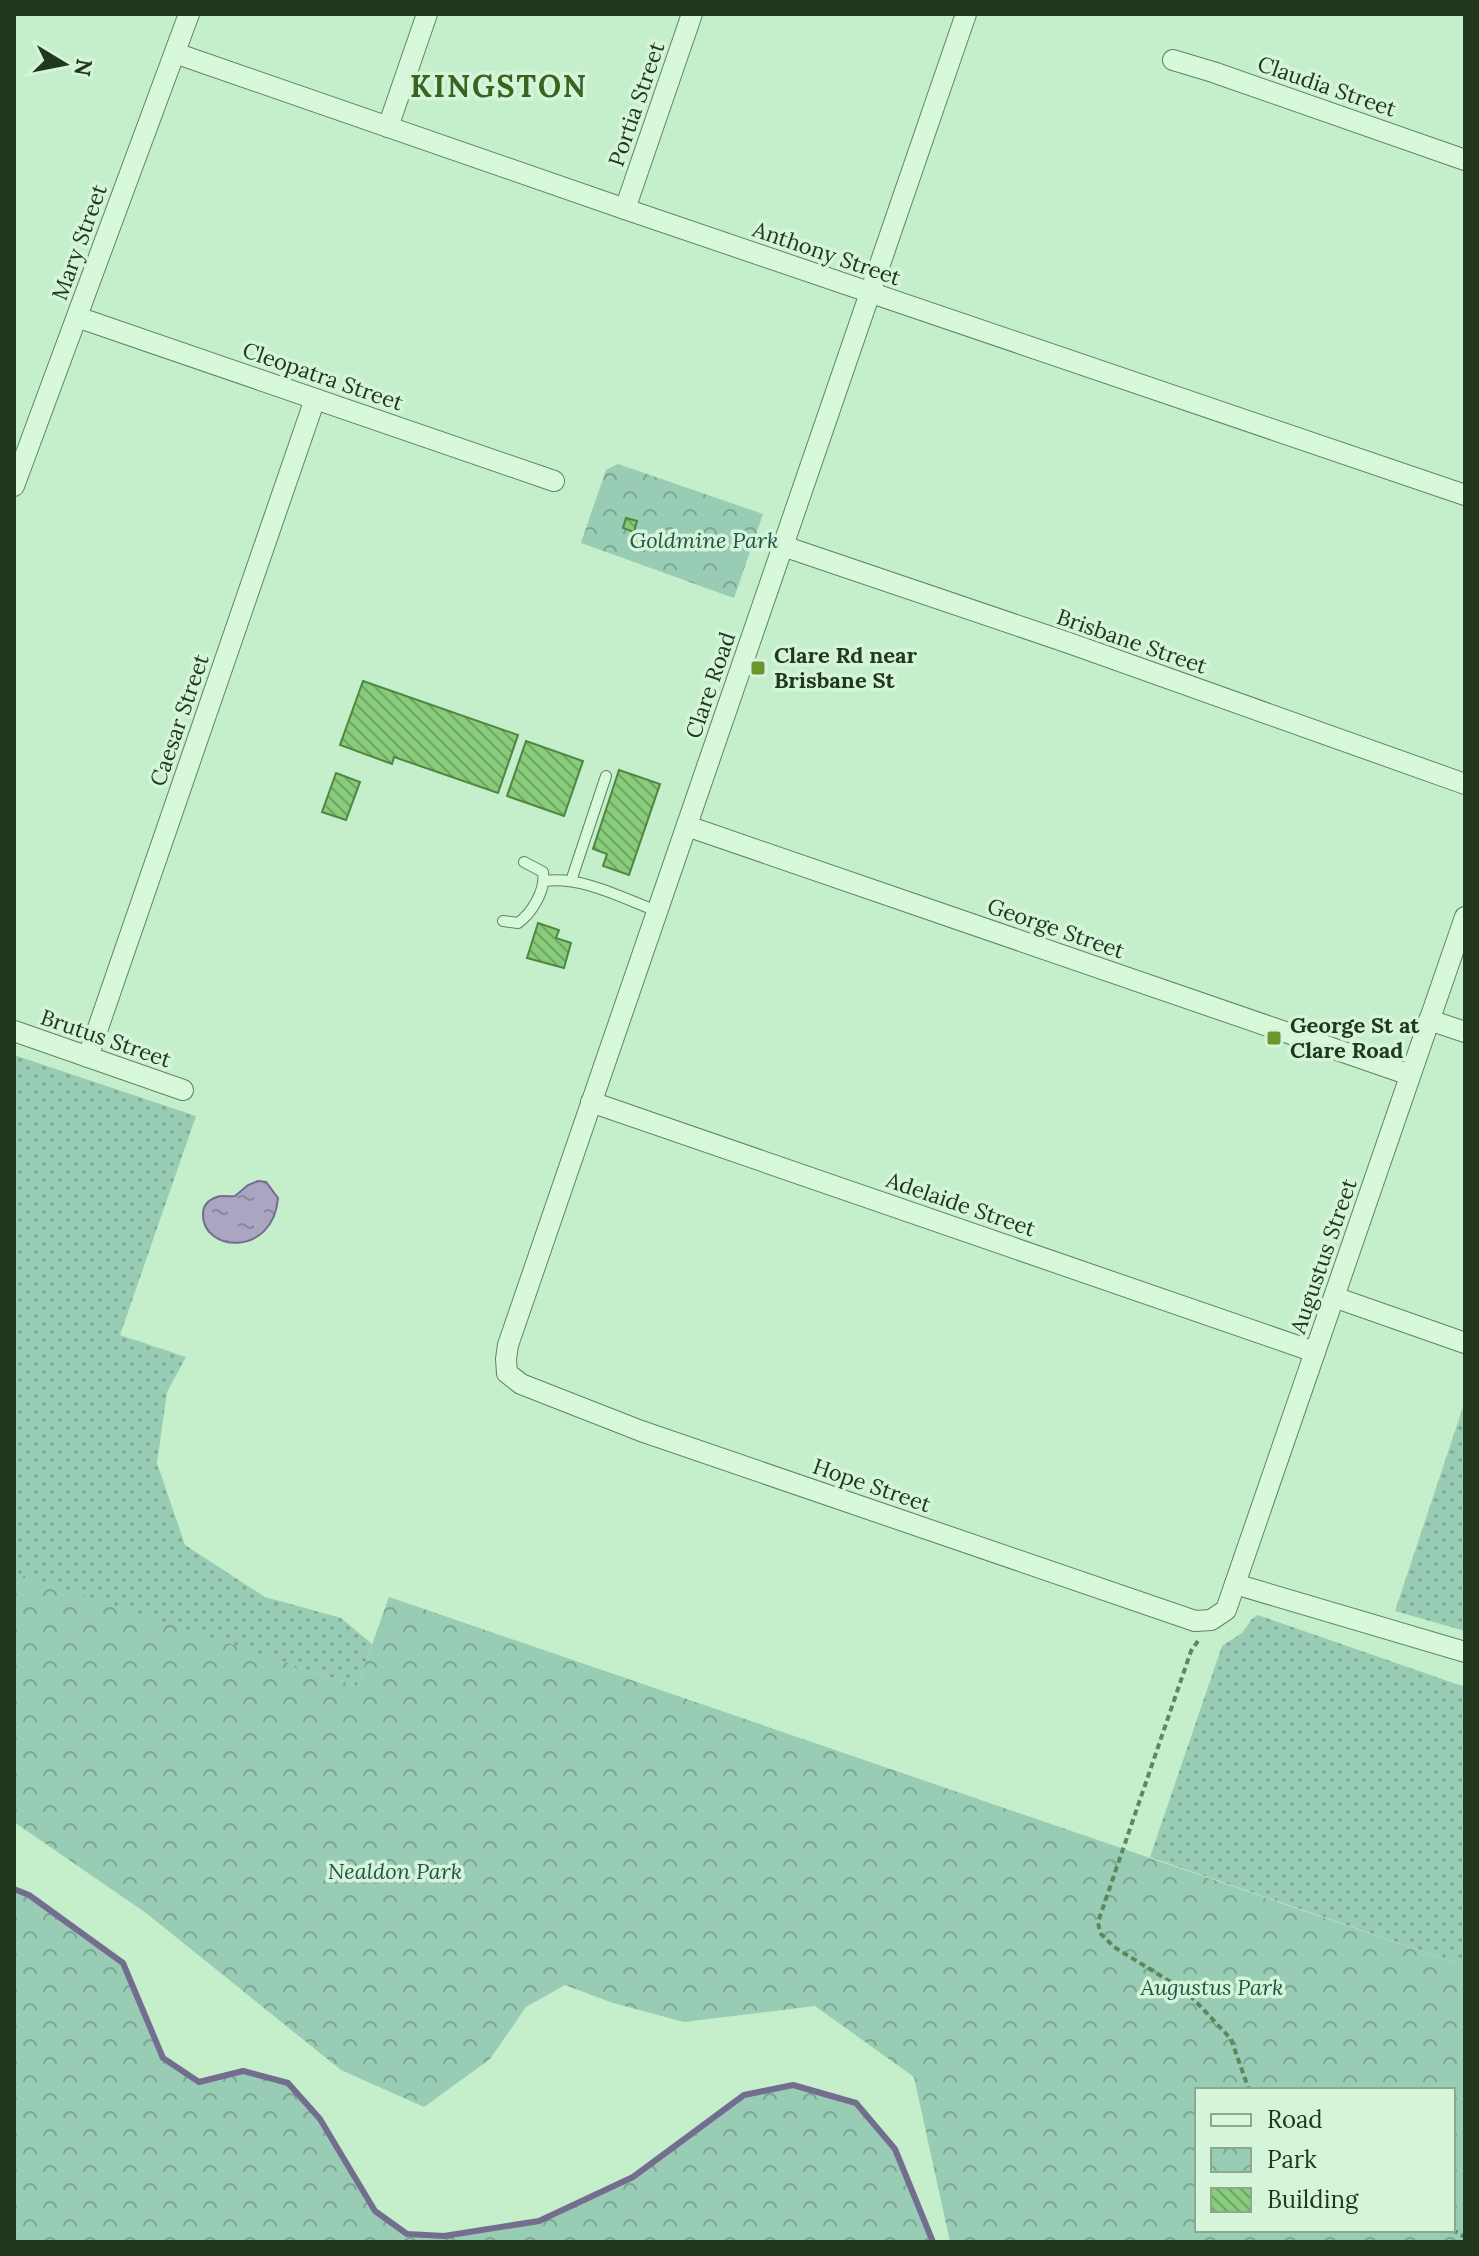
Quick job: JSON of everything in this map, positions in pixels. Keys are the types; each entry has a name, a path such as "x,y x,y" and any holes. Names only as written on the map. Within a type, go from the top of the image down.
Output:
{"street":[{"name":"Mary Street","path":"14,486 189,14"},
{"path":"388,127 427,14"},
{"name":"Portia Street","path":"625,209 692,14"},
{"name":"Clare Road","path":"507,1373 508,1345 966,14"},
{"name":"Anthony Street","path":"175,53 1465,495"},
{"name":"Claudia Street","path":"1173,60 1465,160"},
{"name":"Cleopatra Street","path":"77,317 554,481"},
{"name":"Caesar Street","path":"88,1057 315,399"},
{"name":"Brisbane Street","path":"783,546 1069,643 1465,784"},
{"name":"George Street","path":"687,826 1410,1075"},
{"name":"Augustus Street","path":"1219,1615 1235,1584 1465,917"},
{"path":"1429,1020 1465,1032"},
{"name":"Brutus Street","path":"14,1031 183,1090"},
{"name":"Adelaide Street","path":"591,1102 1315,1352"},
{"path":"1334,1297 1465,1343"},
{"name":"Hope Street","path":"507,1373 521,1384 641,1431 1195,1621 1219,1615"},
{"path":"1235,1584 1465,1652"}],"lane":[{"path":"571,881 606,776"},
{"path":"503,921 518,923 526,917 545,881 543,872 524,862"},
{"path":"545,881 571,881 657,911"}],"path":[{"path":"1219,1615 1191,1651 1098,1922 1100,1933 1114,1947 1187,1992 1231,2039 1248,2088"}],"green space":[{"name":"Goldmine Park","path":"618,464 763,514 734,598 581,543 606,470"},
{"path":"14,1055 196,1116 120,1335 186,1357 167,1392 157,1463 185,1545 265,1597 341,1618 372,1644 357,1686 14,1573"},
{"path":"1465,1401 1465,1631 1395,1611"},
{"name":"Nealdon Park","path":"14,1572 357,1686 389,1597 1465,1966 1465,2242 950,2242 914,2077 815,2006 684,2022 613,2003 565,1985 526,2007 490,2059 424,2107 341,2070 146,1913 14,1822"},
{"path":"1258,1615 1465,1687 1465,1966 1150,1857 1222,1646 1242,1633"},
{"path":"14,1889 29,1895 123,1963 163,2058 199,2082 243,2071 288,2083 320,2119 375,2211 407,2234 444,2236 539,2221 633,2177 744,2095 793,2085 856,2103 895,2149 933,2242 14,2242"}],"water":[{"path":"258,1181 266,1182 278,1198 273,1217 264,1231 238,1243 214,1236 206,1227 203,1214 207,1203 219,1196 235,1196"}],"building":[{"path":"626,518 637,521 634,532 623,528"},
{"path":"363,681 518,735 498,793 394,757 392,764 340,745"},
{"path":"526,741 583,761 564,816 507,796"},
{"path":"619,770 660,784 629,875 603,866 607,854 593,849"},
{"path":"336,773 360,782 346,820 322,812"},
{"path":"538,923 559,930 556,938 571,943 564,968 527,958"}],"waterway":[{"path":"14,1889 29,1895 123,1963 163,2058 199,2082 243,2071 288,2083 320,2119 375,2211 407,2234 444,2236 539,2221 633,2177 744,2095 793,2085 856,2103 895,2149 933,2242"}],"place":[{"name":"Clare Rd near Brisbane St","path":"758,668"},
{"name":"George St at Clare Road","path":"1274,1038"}],"district":[{"name":"KINGSTON","path":"499,86"}],"park label":[{"name":"Augustus Park","path":"1212,1987"}]}
